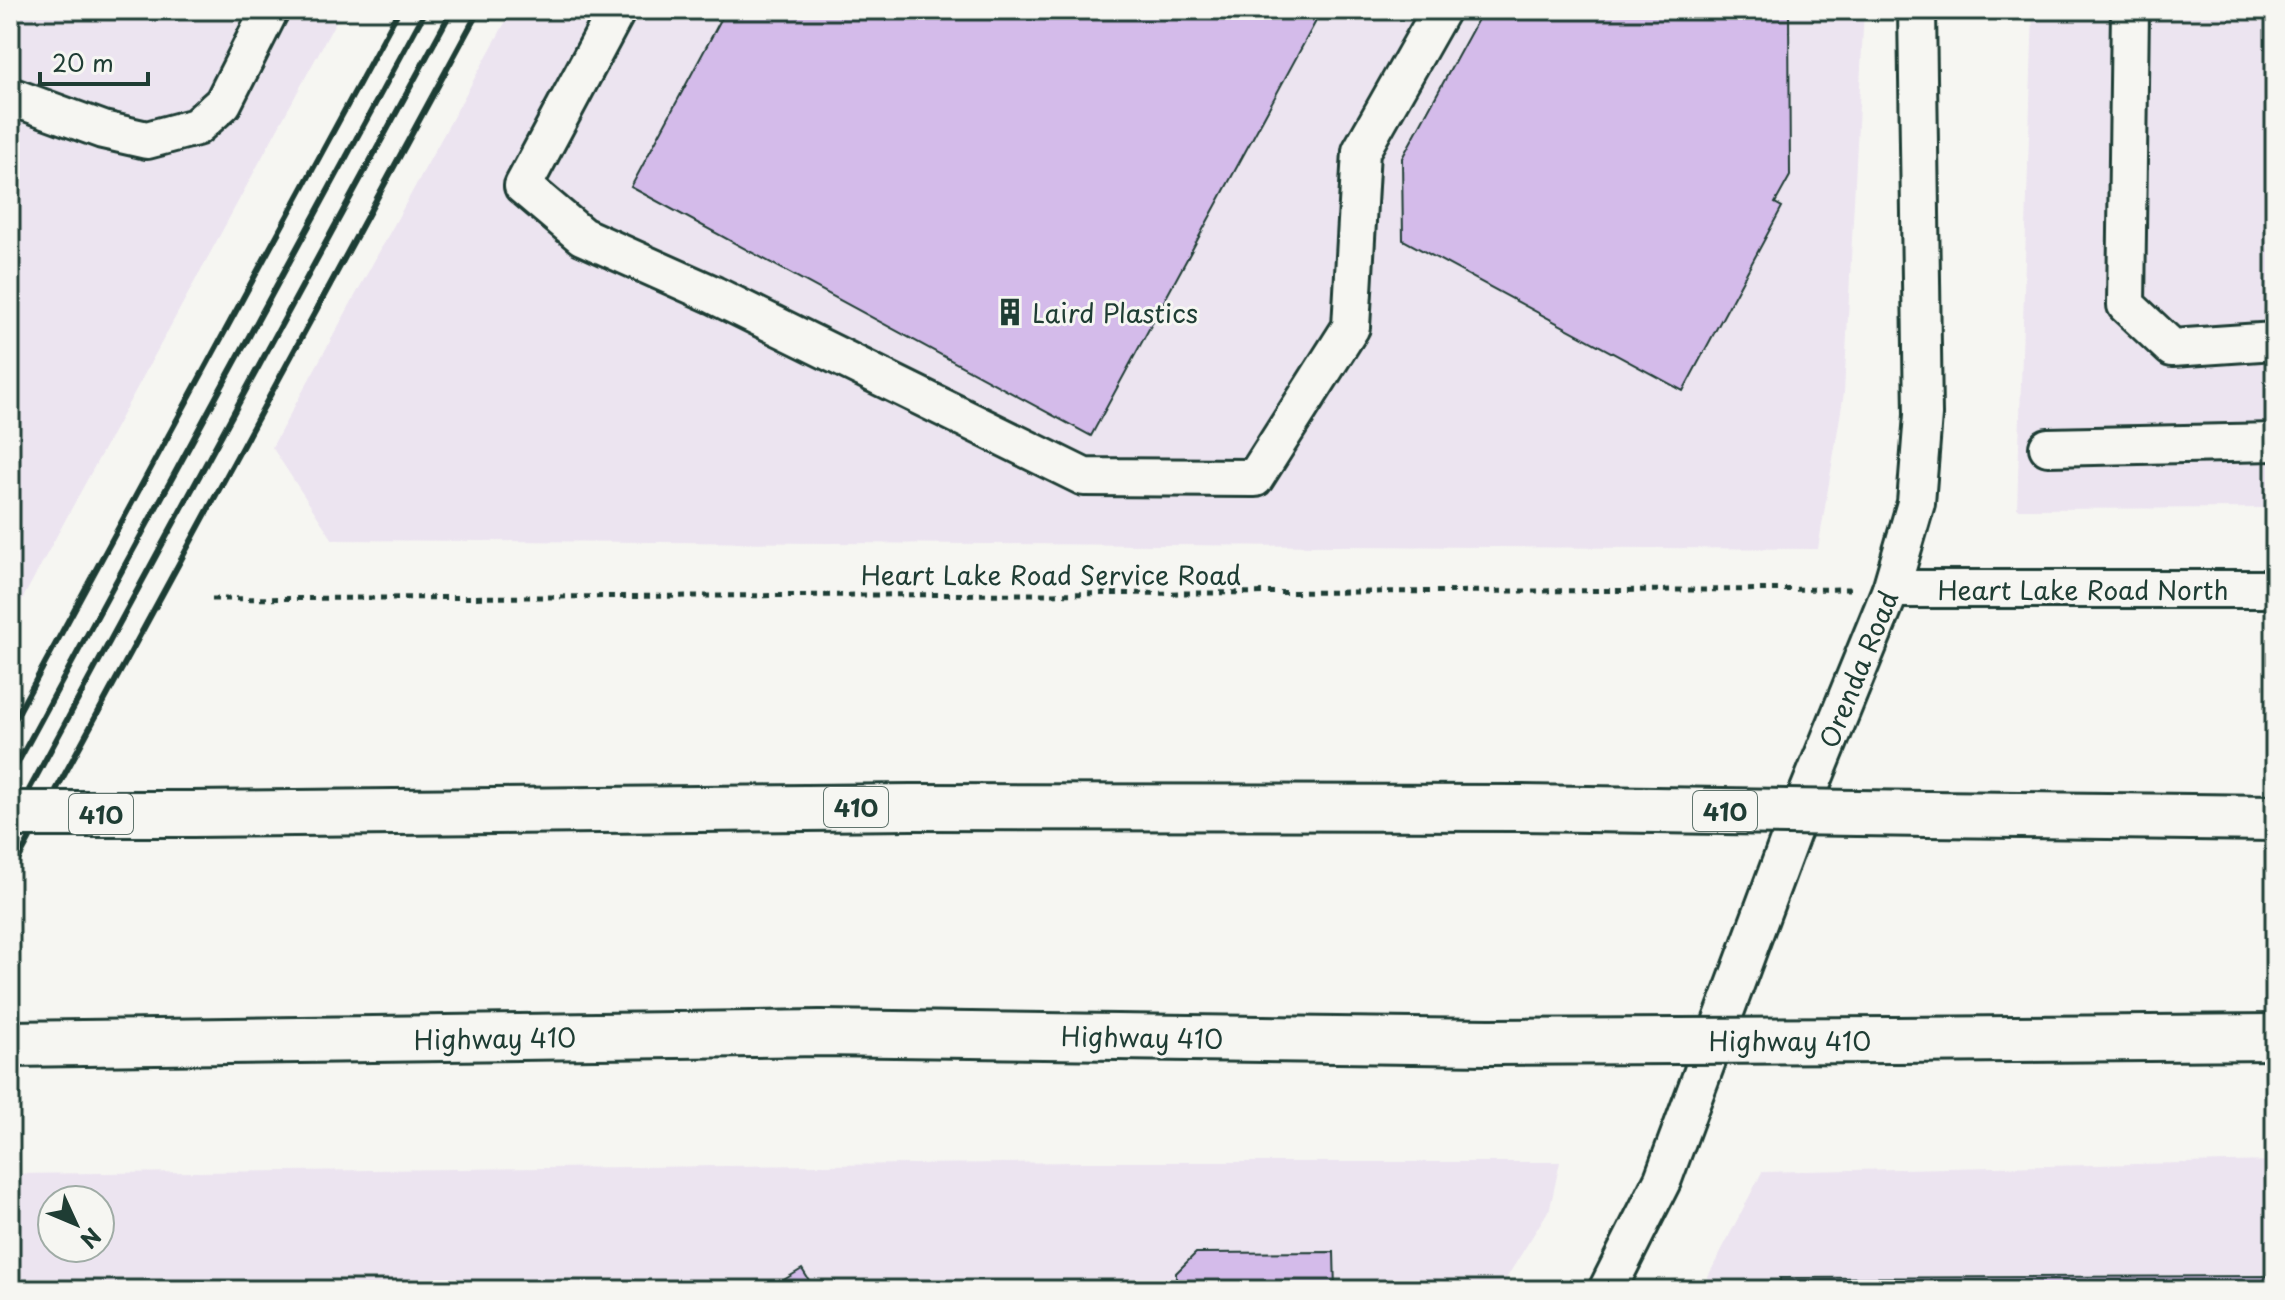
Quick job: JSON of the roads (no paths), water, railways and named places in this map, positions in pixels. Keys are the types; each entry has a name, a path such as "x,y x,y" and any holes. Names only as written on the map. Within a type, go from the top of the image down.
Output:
{"highway":[{"name":"410","path":"10,814 912,807 1521,808 2275,818"},
{"name":"Highway 410","path":"10,1044 820,1033 1489,1042 2275,1037"}],"street":[{"path":"10,96 103,130 147,140 196,127 223,103 270,10"},
{"path":"617,10 523,186 582,236 714,295 1084,477 1224,478 1255,478 1351,327 1361,151 1441,10"},
{"name":"Orenda Road","path":"1607,1290 1663,1179 1792,832 1891,589 1916,503 1923,415 1917,10"},
{"path":"2130,10 2126,305 2172,348 2275,341"},
{"path":"2048,447 2275,442"},
{"name":"Heart Lake Road North","path":"1891,589 2275,589"}],"railway":[{"path":"10,728 399,10"},
{"path":"10,777 426,10"},
{"path":"10,825 452,10"},
{"path":"10,875 479,10"}],"place":[{"name":"Laird Plastics","path":"1010,312"}]}
